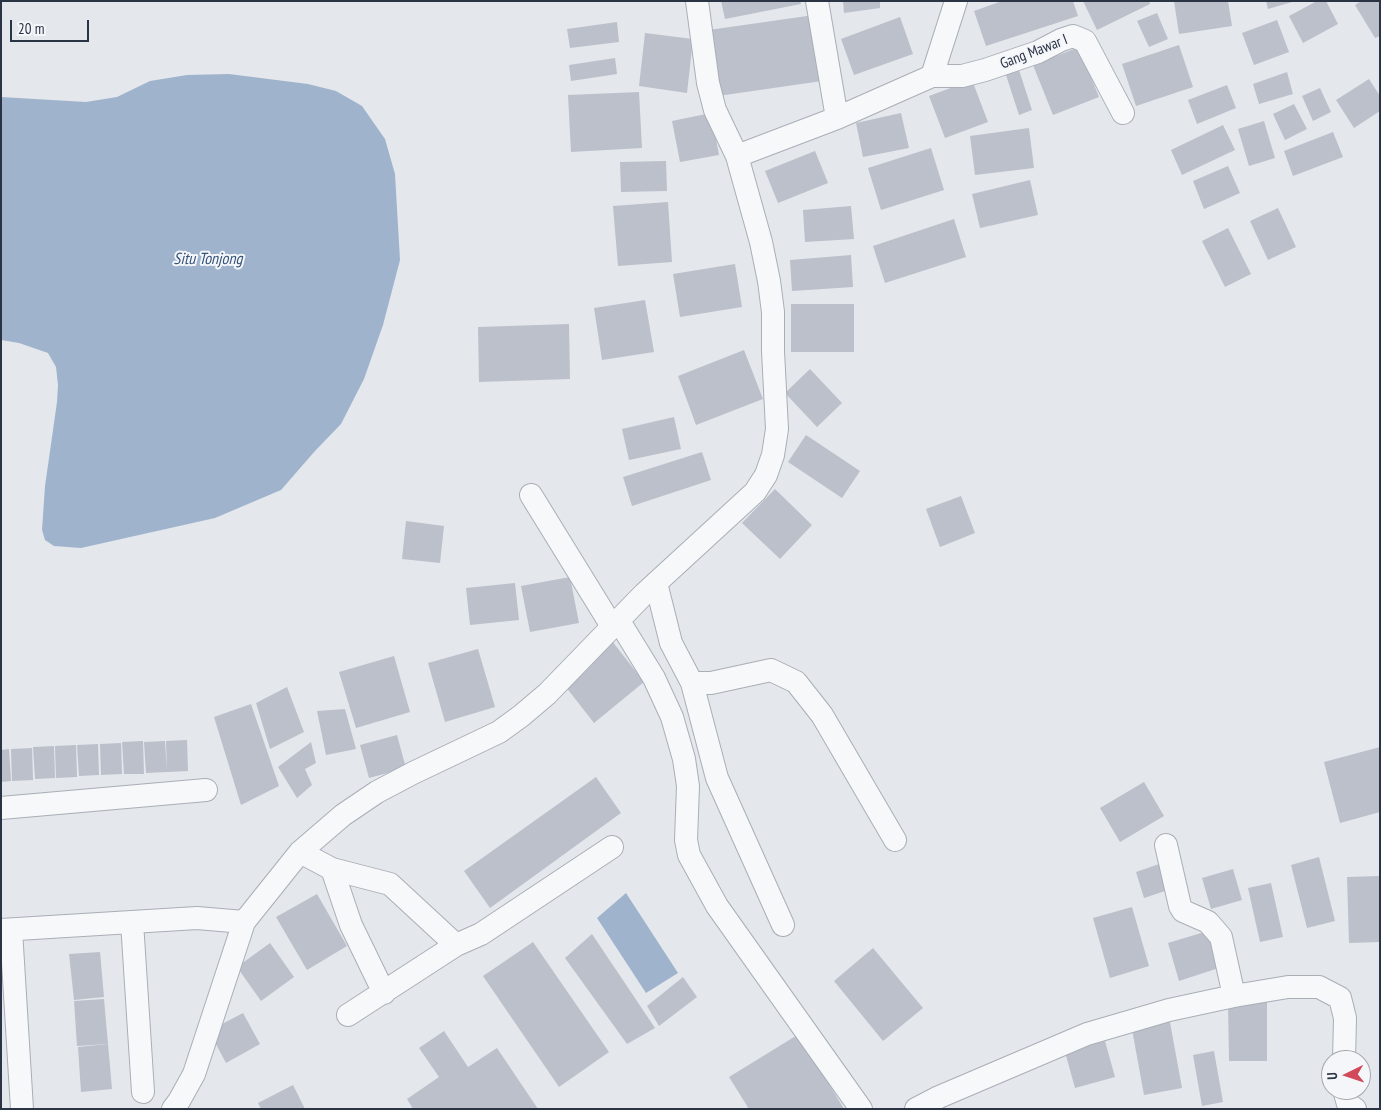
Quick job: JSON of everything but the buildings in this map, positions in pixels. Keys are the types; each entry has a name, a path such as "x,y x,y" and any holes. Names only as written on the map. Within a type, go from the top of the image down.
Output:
{"street":[{"path":"173,1109 194,1074 244,922 300,852 343,815 377,792 499,732 521,716 547,694 656,583 755,492 766,475 773,455 777,429 772,351 773,312 769,281 761,242 737,156 725,135 715,110 708,83 697,1"},
{"path":"817,1 837,118"},
{"path":"737,156 837,118 932,76 956,1"},
{"name":"Gang Mawar I","path":"932,76 962,76 985,70 1038,52 1073,36 1085,41 1123,113"},
{"path":"531,495 654,678 672,717 684,759 688,786 686,840 689,855 717,906 861,1109"},
{"path":"656,583 671,643 692,683 717,778 784,925"},
{"path":"692,683 711,682 771,670 796,682 822,715 895,840"},
{"path":"1,808 206,790"},
{"path":"1166,846 1180,906 1183,911 1208,922 1221,937 1234,996"},
{"path":"348,1015 456,945 481,934 612,847"},
{"path":"300,852 332,869 390,884 456,945"},
{"path":"332,869 351,925 384,992"},
{"path":"22,1109 6,930 197,918 244,922"},
{"path":"132,922 143,1092"},
{"path":"916,1109 939,1097 1087,1034 1169,1010 1288,987 1319,987 1340,998 1345,1018 1344,1050"},
{"path":"1347,1100 1348,1104 1356,1109"}],"water":[{"name":"Situ Tonjong","path":"229,74 308,84 336,91 362,106 385,139 395,174 400,260 383,325 364,379 341,424 281,490 215,518 81,548 54,546 45,540 42,530 45,486 57,402 56,367 48,353 19,343 1,340 1,97 86,102 117,97 150,81 187,75"},
{"path":"626,893 678,973 646,993 597,918"}]}
